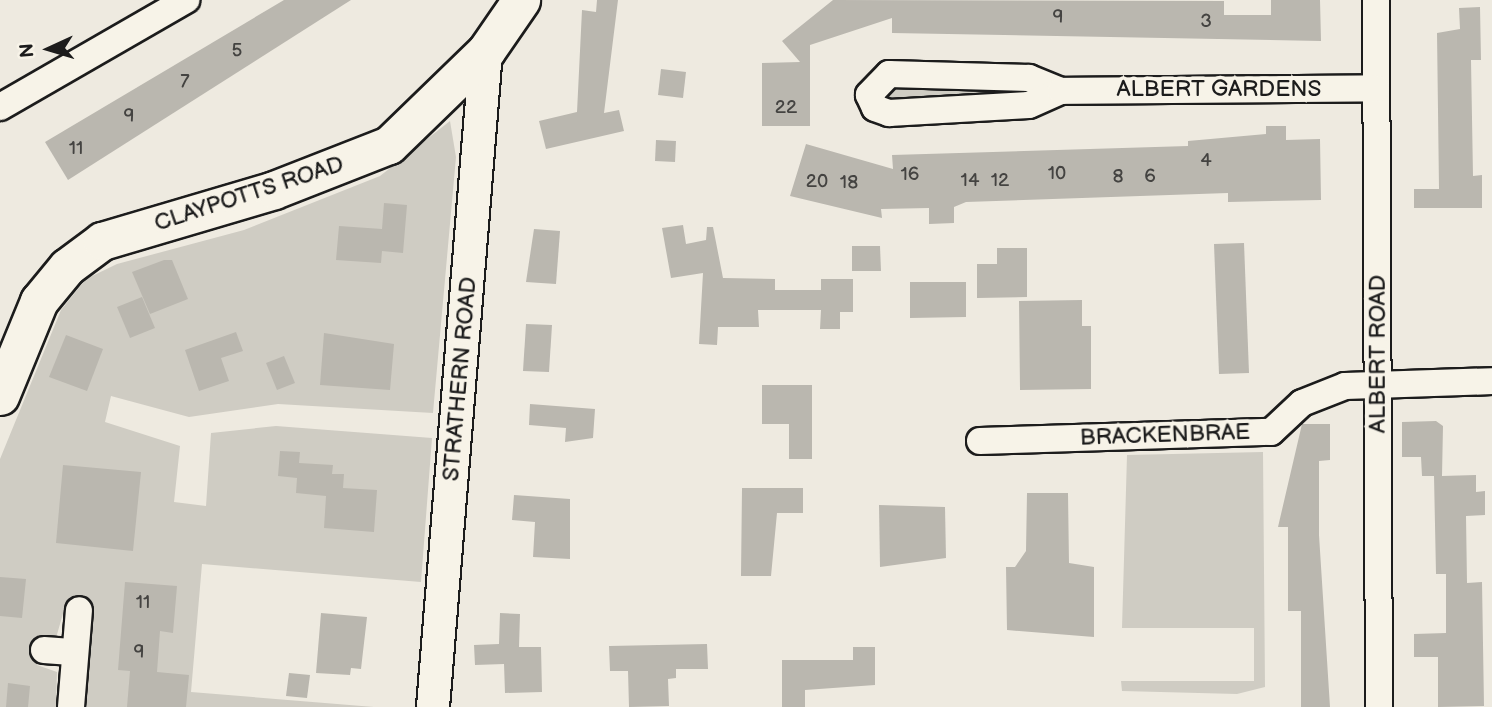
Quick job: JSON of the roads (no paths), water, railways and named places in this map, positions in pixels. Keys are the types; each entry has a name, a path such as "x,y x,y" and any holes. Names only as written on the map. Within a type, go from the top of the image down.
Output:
{"main road":[{"name":"CLAYPOTTS ROAD","path":"0,396 39,301 67,267 102,241 274,190 389,145 486,51 521,0"}],"street":[{"path":"0,107 148,10 186,0"},
{"name":"ALBERT ROAD","path":"1376,0 1379,707"},
{"name":"STRATHERN ROAD","path":"433,707 486,51"},
{"name":"ALBERT GARDENS","path":"1061,91 1029,106 889,113 875,108 869,95 889,74 1029,78 1061,91 1376,88"},
{"name":"BRACKENBRAE","path":"980,441 1271,432 1302,403 1378,381 1492,380"},
{"path":"71,707 79,610"},
{"path":"44,650 75,652"}]}
